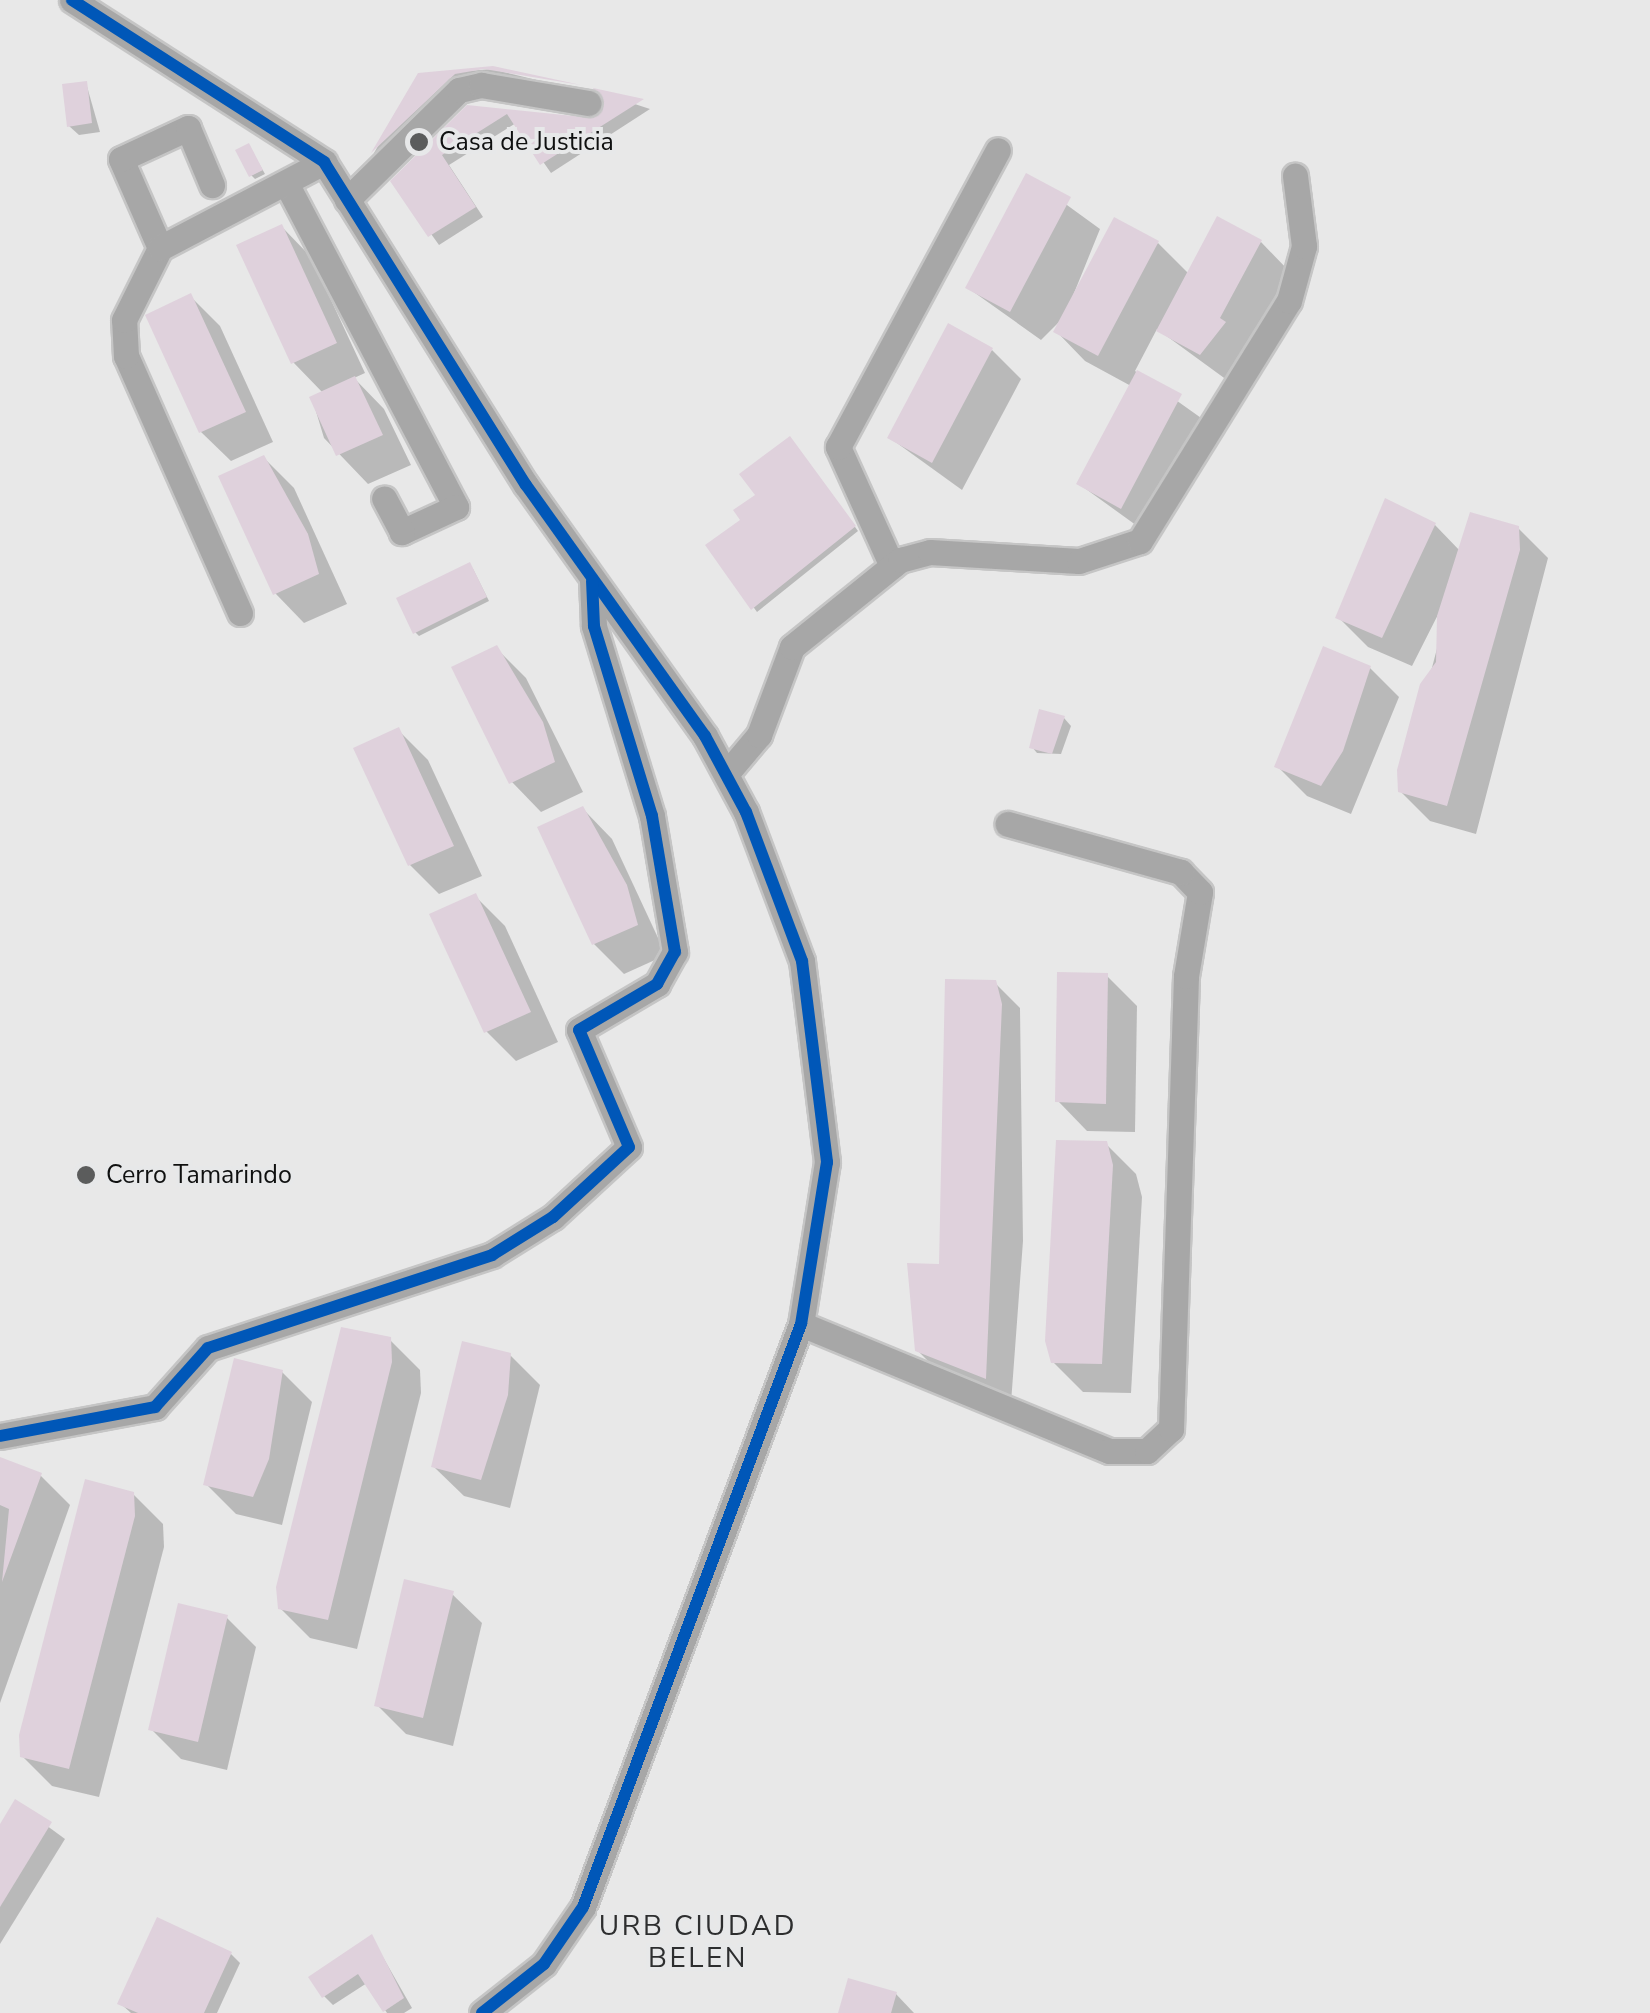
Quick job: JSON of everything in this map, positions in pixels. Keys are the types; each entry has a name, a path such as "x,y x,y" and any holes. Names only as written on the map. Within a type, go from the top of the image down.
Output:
{"street":[{"path":"72,0 324,162 592,581 727,773 802,961 820,1069 824,1204 802,1324 583,1907 544,1964 482,2013"},
{"path":"348,200 460,90 481,85 588,103"},
{"path":"160,248 121,159 188,128 212,186"},
{"path":"892,566 838,447 998,150"},
{"path":"240,613 126,356 126,313 160,248 324,162"},
{"path":"727,773 759,735 792,647 892,566 930,552 1079,562 1134,547 1173,500 1293,290 1304,246 1295,176"},
{"path":"286,183 456,508 402,532 384,498"},
{"path":"0,1436 154,1407 208,1348 492,1255 553,1217 629,1147 579,1030 657,984 675,952 652,816 594,626 592,581"},
{"path":"802,1324 1110,1451 1148,1451 1171,1429 1186,976 1200,892 1182,872 1008,824"}],"building":[{"path":"493,66 581,85 484,69 455,74 371,153 418,73"},
{"path":"87,81 92,123 67,127 62,84"},
{"path":"593,88 644,99 540,165 507,114 442,155 476,207 428,237 390,181 467,105 593,118 604,105"},
{"path":"249,143 263,170 249,177 235,150"},
{"path":"1026,173 1071,197 1010,312 965,288"},
{"path":"1217,216 1262,240 1220,318 1226,322 1200,355 1156,331"},
{"path":"1114,217 1159,241 1098,356 1053,332"},
{"path":"282,224 337,343 291,364 236,245"},
{"path":"191,293 246,412 199,433 145,315"},
{"path":"948,323 993,348 932,463 887,438"},
{"path":"1137,370 1182,394 1121,509 1076,484"},
{"path":"355,376 383,435 336,456 309,397"},
{"path":"790,436 856,526 751,610 705,545 740,520 733,510 755,495 739,474"},
{"path":"264,455 308,534 319,574 273,595 218,476"},
{"path":"1385,498 1436,523 1382,638 1335,618"},
{"path":"1470,512 1519,526 1520,550 1447,806 1398,792 1397,770 1420,684 1436,662 1437,616"},
{"path":"470,562 487,597 413,634 396,598"},
{"path":"497,645 543,722 555,762 509,784 451,667"},
{"path":"1323,646 1371,666 1343,751 1321,786 1274,767"},
{"path":"1039,709 1065,716 1052,754 1029,748"},
{"path":"399,727 454,846 408,866 353,748"},
{"path":"583,806 627,885 638,925 592,945 537,827"},
{"path":"476,893 531,1012 484,1033 429,914"},
{"path":"1057,972 1108,973 1106,1104 1055,1102"},
{"path":"945,979 996,980 1002,1004 986,1379 915,1351 907,1263 939,1264"},
{"path":"1056,1140 1107,1141 1113,1165 1102,1364 1051,1363 1045,1341"},
{"path":"341,1327 391,1337 392,1362 328,1620 278,1609 276,1587"},
{"path":"462,1341 511,1353 508,1395 481,1480 431,1467"},
{"path":"234,1358 283,1370 269,1459 253,1497 203,1485"},
{"path":"0,1457 42,1473 2,1582 9,1509 0,1505"},
{"path":"85,1479 134,1492 135,1516 69,1769 20,1757 19,1735"},
{"path":"404,1579 454,1591 423,1718 374,1706"},
{"path":"178,1603 228,1615 198,1742 148,1730"},
{"path":"15,1799 52,1822 0,1907 0,1824"},
{"path":"157,1917 232,1952 204,2013 138,2013 117,2004"},
{"path":"372,1934 404,1998 383,2012 358,1974 322,1998 308,1977"},
{"path":"848,1978 897,1992 891,2013 838,2013"}],"cycle path":[{"path":"72,0 324,162 526,485 705,736 746,812 802,961 827,1162 801,1324 583,1907 544,1964 482,2013"},
{"path":"0,1436 155,1407 208,1348 492,1255 553,1217 629,1147 579,1030 657,984 675,952 652,816 594,626 592,581"}],"place":[{"name":"Casa de Justicia","path":"419,142"},
{"name":"Cerro Tamarindo","path":"86,1175"}],"district":[{"name":"URB CIUDAD BELEN","path":"698,1942"}]}
